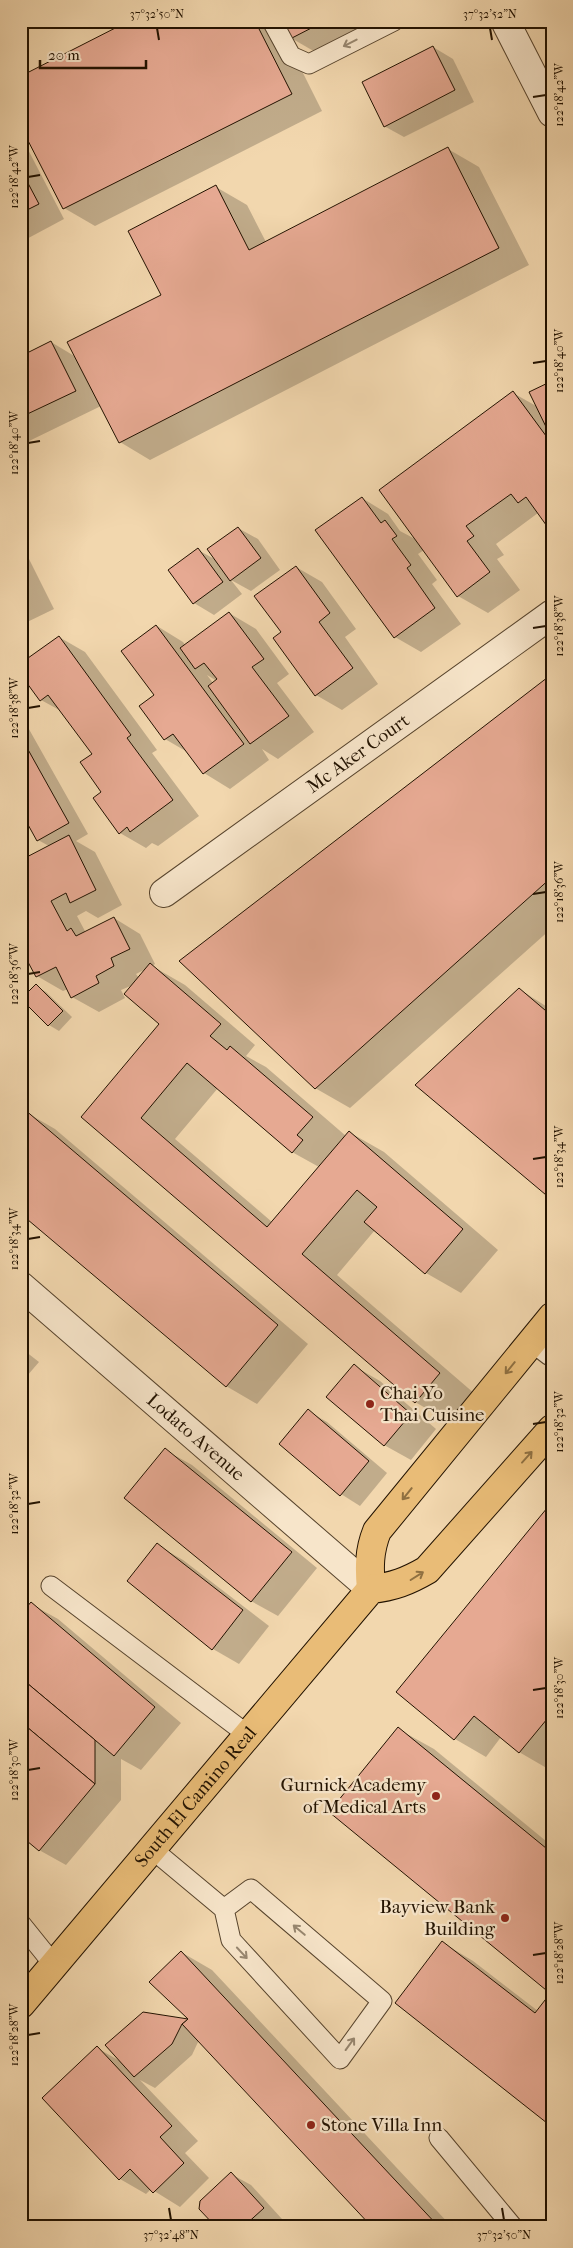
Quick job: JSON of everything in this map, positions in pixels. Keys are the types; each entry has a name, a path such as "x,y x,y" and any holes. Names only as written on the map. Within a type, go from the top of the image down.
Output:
{"main road":[{"path":"552,1317 543,1345 377,1531 370,1548 371,1589 392,1587 410,1580 427,1570 552,1429"},
{"name":"South El Camino Real","path":"21,2004 371,1589"}],"street":[{"path":"504,21 552,113"},
{"name":"Mc Aker Court","path":"164,893 552,614"},
{"name":"Lodato Avenue","path":"21,1286 371,1589"}],"lane":[{"path":"272,21 291,56 309,64 394,21"},
{"path":"51,1586 248,1735"},
{"path":"152,1849 224,1909 231,1940 340,2059 382,2000 251,1889 224,1909"},
{"path":"21,1924 54,1964"},
{"path":"439,2138 513,2227"}],"building":[{"path":"129,21 255,21 292,94 63,209 21,127 21,76"},
{"path":"281,21 325,21 290,39"},
{"path":"433,46 455,90 384,127 362,82"},
{"path":"448,147 499,248 119,443 67,342 161,295 128,231 216,185 249,250"},
{"path":"21,170 39,204 21,213"},
{"path":"51,341 76,391 21,417 21,350 27,353"},
{"path":"552,381 552,434 550,435 529,392"},
{"path":"513,391 552,444 552,527 549,529 526,497 518,503 511,494 466,526 474,536 467,541 490,572 457,597 379,490"},
{"path":"362,497 381,523 385,520 397,536 392,539 411,565 407,568 435,608 394,638 315,530"},
{"path":"238,527 261,558 230,581 207,549"},
{"path":"198,548 223,582 193,604 168,570"},
{"path":"296,566 330,613 319,622 353,668 315,696 273,638 281,632 254,596"},
{"path":"229,612 264,659 252,667 289,716 250,744 208,686 217,679 204,663 195,669 180,648"},
{"path":"156,625 244,744 203,774 173,734 164,740 139,706 154,695 121,651"},
{"path":"59,636 131,735 127,738 173,800 130,832 127,827 119,834 93,798 101,792 80,762 92,754 48,695 40,701 21,675 21,663"},
{"path":"552,674 552,877 315,1089 179,961"},
{"path":"21,737 69,823 37,841 21,812"},
{"path":"69,835 96,890 70,903 66,893 51,901 67,931 71,928 76,936 114,917 130,949 111,958 114,966 96,976 99,983 71,998 56,967 36,977 21,949 21,860"},
{"path":"150,963 221,1024 210,1036 227,1050 230,1046 313,1117 297,1135 303,1140 292,1153 187,1063 141,1118 267,1227 349,1131 463,1229 425,1274 364,1222 377,1207 357,1190 302,1254 440,1373 415,1403 81,1117 159,1024 124,994"},
{"path":"36,984 63,1011 48,1026 21,999"},
{"path":"519,988 552,1016 552,1200 415,1085"},
{"path":"24,1109 278,1325 226,1387 21,1214 21,1112"},
{"path":"354,1364 411,1414 384,1446 326,1397"},
{"path":"308,1409 369,1461 340,1496 279,1444"},
{"path":"165,1448 292,1552 251,1602 124,1498"},
{"path":"552,1502 552,1713 519,1753 474,1716 454,1740 396,1692"},
{"path":"157,1543 243,1610 212,1650 127,1581"},
{"path":"31,1602 155,1707 114,1756 21,1678 21,1614"},
{"path":"21,1678 95,1740 95,1784 21,1722"},
{"path":"21,1722 95,1784 39,1851 21,1836"},
{"name":"Bayview Bank Building","path":"398,1727 552,1853 552,1983 546,1990 329,1812"},
{"path":"442,1941 535,2013 552,1991 552,2127 395,2003"},
{"name":"Stone Villa Inn","path":"181,1951 439,2227 372,2227 182,2024 188,2019 149,1982"},
{"path":"143,2012 188,2019 182,2024 172,2044 134,2077 105,2045"},
{"path":"97,2046 172,2126 160,2137 184,2163 153,2193 130,2169 119,2180 42,2098"},
{"path":"231,2172 264,2208 243,2227 216,2227 199,2209 200,2201"}],"place":[{"name":"Chai Yo Thai Cuisine","path":"370,1404"},
{"name":"Gurnick Academy of Medical Arts","path":"436,1796"},
{"name":"Bayview Bank Building","path":"505,1918"},
{"name":"Stone Villa Inn","path":"311,2125"}]}
